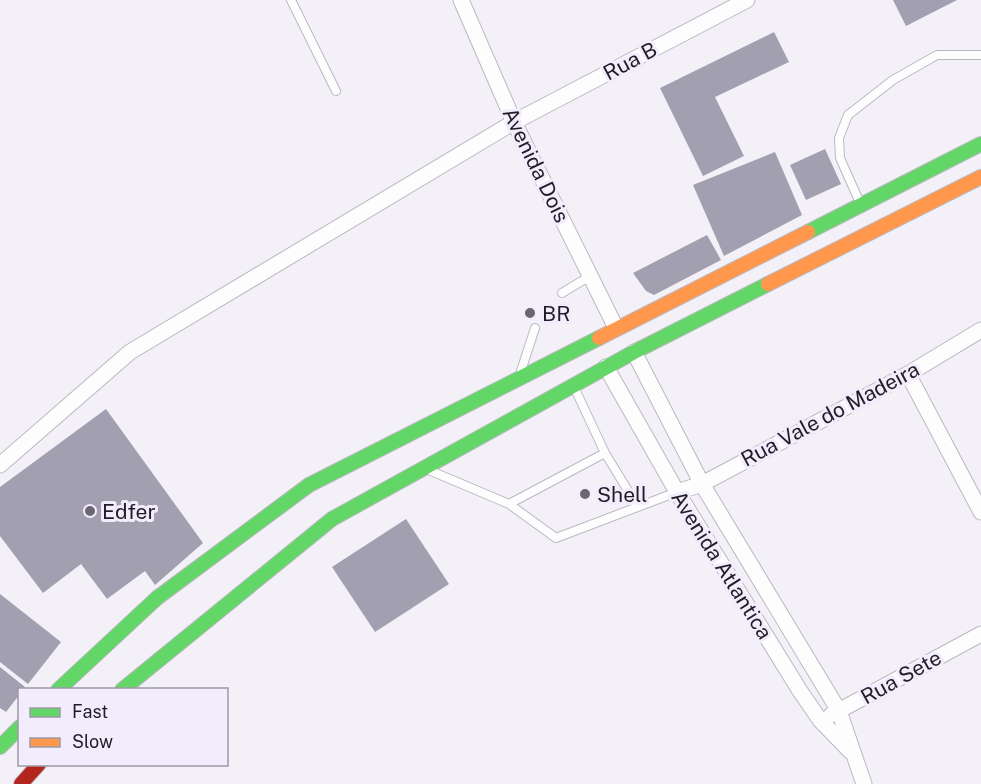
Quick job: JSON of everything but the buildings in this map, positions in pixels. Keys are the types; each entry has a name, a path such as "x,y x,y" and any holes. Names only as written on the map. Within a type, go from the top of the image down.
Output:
{"main road":[{"path":"60,688 157,598 309,485 981,144"},
{"path":"124,688 332,519 634,352 981,177"},
{"path":"0,747 18,729"},
{"path":"21,784 38,766"}],"street":[{"name":"Avenida Dois","path":"461,0 514,122 616,328"},
{"name":"Rua B","path":"0,465 130,352 514,122 747,0"},
{"name":"Rua Vale do Madeira","path":"677,492 702,484 908,374 981,330"},
{"name":"Avenida Atlantica","path":"634,352 702,484 839,711 864,784"},
{"name":"Avenida Atlantica","path":"606,367 677,492 758,624 820,720 852,753"},
{"path":"908,374 981,512"},
{"path":"758,624 779,610"},
{"name":"Rua Sete","path":"820,720 981,634"}],"lane":[{"path":"291,0 336,91"},
{"path":"860,204 840,158 839,138 848,115 893,80 937,55 981,55"},
{"path":"562,293 590,276"},
{"path":"519,378 535,328"},
{"path":"574,385 605,453 638,507"},
{"path":"509,504 605,453"},
{"path":"424,468 509,504 556,538 677,492"}],"traffic: fast":[{"path":"808,232 981,144"},
{"path":"124,688 332,519 634,352 768,284"},
{"path":"60,688 157,598 309,485 599,338"},
{"path":"0,747 18,729"}],"traffic: slow":[{"path":"768,284 981,177"},
{"path":"599,338 808,232"}],"traffic: jam":[{"path":"21,784 37,766"}],"place":[{"name":"BR","path":"530,313"},
{"name":"Shell","path":"585,494"},
{"name":"Edfer","path":"90,511"}]}
